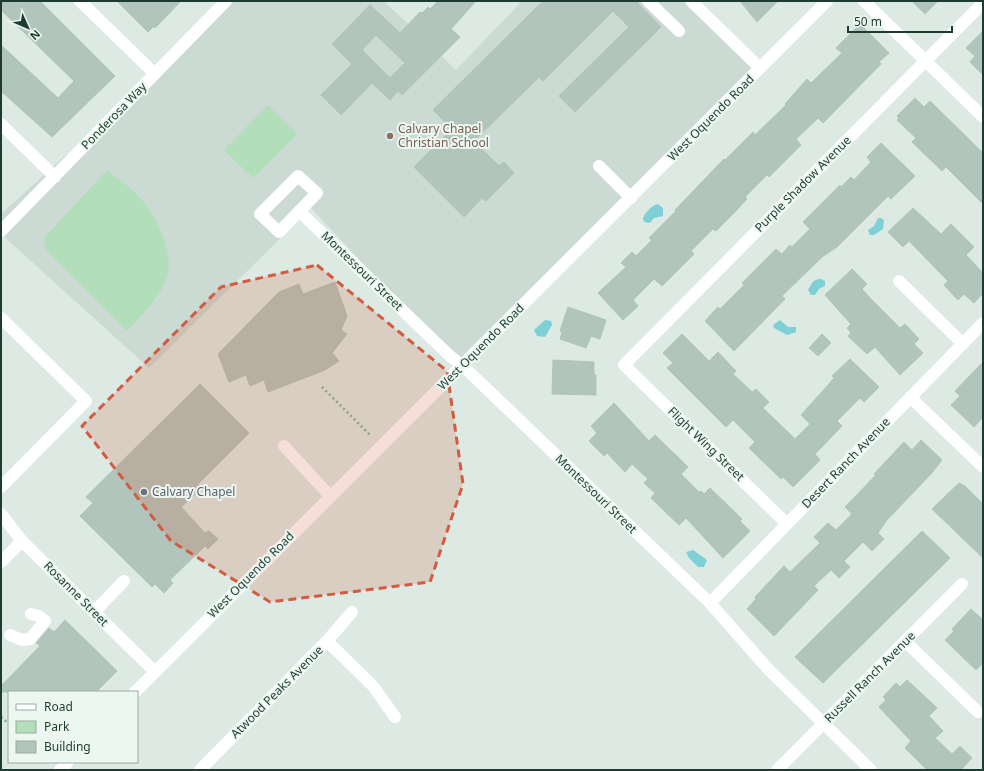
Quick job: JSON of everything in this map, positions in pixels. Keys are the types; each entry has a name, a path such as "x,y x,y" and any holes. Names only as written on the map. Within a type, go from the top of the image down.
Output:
{"street":[{"path":"80,1 155,74"},
{"name":"Ponderosa Way","path":"1,231 226,1"},
{"path":"648,1 679,31"},
{"path":"691,1 760,68"},
{"name":"West Oquendo Road","path":"136,691 154,671 631,198 827,1"},
{"path":"864,1 983,117"},
{"name":"Purple Shadow Avenue","path":"624,365 983,3"},
{"path":"1,124 55,177"},
{"path":"599,166 631,198"},
{"path":"298,176 317,193 299,211 279,232 260,214 298,176"},
{"name":"Montessouri Street","path":"299,211 710,603 769,670 871,770"},
{"path":"899,281 962,344"},
{"path":"1,318 86,401 1,487"},
{"name":"Desert Ranch Avenue","path":"710,603 983,323"},
{"name":"Flight Wing Street","path":"624,365 787,524"},
{"path":"910,397 983,467"},
{"path":"284,446 330,496"},
{"name":"Rosanne Street","path":"1,514 22,541 154,671"},
{"path":"1,562 22,541"},
{"path":"94,612 124,581"},
{"name":"Russell Ranch Avenue","path":"777,770 962,584"},
{"name":"Atwood Peaks Avenue","path":"200,770 327,641 352,612"},
{"path":"10,635 22,640 30,639 42,627 45,621 39,616 31,614"},
{"path":"327,641 373,686 395,717"},
{"path":"905,641 978,712"}],"path":[{"path":"322,387 371,436"}],"highlighted area":[{"path":"317,265 447,371 463,484 430,582 270,602 171,541 82,426 221,287"}],"shaded area":[{"name":"Calvary Chapel Christian School","path":"226,1 384,1 456,70 522,1 691,1 760,68 463,366 402,305 311,208 149,368 1,234 1,214 155,74"}],"green space":[{"path":"268,105 297,134 253,178 224,150"},
{"path":"107,170 134,192 148,208 158,225 166,244 168,254 168,274 162,289 157,297 127,331 46,250 44,238"}],"water":[{"path":"658,204 663,208 663,216 654,218 650,223 644,222 643,218 647,212 653,206"},
{"path":"878,218 884,220 883,229 874,235 870,235 868,230 874,226"},
{"path":"821,279 825,281 825,286 819,289 815,295 811,295 808,290 811,284 816,280"},
{"path":"545,320 551,321 552,325 545,337 537,336 534,330"},
{"path":"780,320 788,327 796,327 796,332 787,335 774,328 773,325"},
{"path":"693,550 707,560 704,567 698,567 689,558 686,552"}],"building":[{"path":"1,1 40,1 115,76 52,137 1,91 1,45 58,98 74,81 1,10"},
{"path":"117,1 181,1 155,28 154,26 148,32"},
{"path":"438,1 476,1 451,29 460,37 402,95 398,91 390,100 372,83 341,115 321,95 352,64 332,44 370,5 400,33 420,12 422,13 428,7 430,9","holes":["376,35 405,63 390,78 362,50"]},
{"path":"543,1 636,1 661,27 575,112 559,96 629,27 613,11 543,81 539,77 474,141 499,166 504,162 514,173 486,201 482,198 464,217 414,167 452,129 433,110"},
{"path":"740,1 778,1 757,22"},
{"path":"912,1 938,1 925,14"},
{"path":"860,24 889,53 879,62 881,64 823,123 818,118 796,139 801,145 769,177 767,175 745,197 747,199 716,231 713,229 691,251 694,254 662,286 654,279 633,300 638,306 623,320 598,293 626,267 621,263 632,252 636,256 652,240 649,238 724,159 725,160 753,132 755,135 786,105 785,104 807,79 811,83 842,53 836,48"},
{"path":"983,31 983,75 970,62 975,56 966,48"},
{"path":"915,98 924,107 930,101 983,153 983,204 946,167 942,171 912,142 916,138 897,120 899,118 897,116"},
{"path":"881,143 915,176 891,199 888,196 837,247 822,257 782,296 785,299 734,351 705,321 718,307 720,309 744,285 742,283 776,249 782,254 790,245 792,247 810,229 803,222 840,185 841,187 851,177 854,180 871,162 867,157"},
{"path":"913,208 941,234 951,224 974,247 966,255 983,273 983,293 974,303 964,294 958,300 944,285 948,281 909,241 903,247 888,232"},
{"path":"852,269 867,284 862,289 870,298 900,328 905,324 919,339 914,344 923,353 900,375 875,347 867,354 848,336 851,333 847,328 851,324 825,295"},
{"path":"335,282 347,316 341,330 347,334 332,353 339,361 325,370 268,392 264,380 250,386 246,375 229,382 218,354 279,292 299,284 303,294"},
{"path":"568,307 606,320 600,339 591,336 586,348 560,339 562,332 560,331"},
{"path":"682,334 709,361 718,352 736,371 733,374 752,392 756,389 769,402 763,408 795,439 810,424 801,415 834,378 832,376 850,359 879,387 864,402 860,398 837,421 842,426 815,454 820,460 793,487 783,477 781,479 749,448 755,442 733,420 726,427 667,368 673,363 663,353"},
{"path":"822,334 831,343 818,356 809,348"},
{"path":"553,360 594,362 594,375 596,375 596,395 552,394"},
{"path":"983,362 983,417 974,427 951,405 960,396 955,391"},
{"name":"Calvary Chapel","path":"200,384 249,433 198,484 202,488 181,507 205,533 209,531 218,539 208,549 205,546 170,580 173,583 164,593 155,584 152,587 80,516 93,503 86,497"},
{"path":"614,403 649,441 655,435 688,467 681,474 699,492 701,491 704,494 710,488 742,519 740,521 750,531 723,558 686,518 679,525 651,498 655,493 644,483 648,479 632,464 625,472 607,453 604,456 589,441 597,433 591,426"},
{"path":"921,440 942,460 931,474 887,520 878,533 884,539 872,551 863,542 844,561 850,567 839,578 831,570 814,586 818,590 774,636 747,609 756,599 755,597 784,566 790,572 820,543 814,537 828,523 836,530 852,514 845,507 876,475 874,474 904,442 912,450"},
{"path":"959,483 965,486 983,504 983,558 932,509"},
{"path":"922,531 950,558 823,683 795,657"},
{"path":"971,609 983,620 983,663 976,670 945,640 954,631 952,629"},
{"path":"65,620 117,671 97,691 1,692 1,686 40,646 36,643 49,628 54,632"},
{"path":"907,680 937,708 929,716 943,731 935,738 952,754 960,746 972,758 961,770 927,770 905,748 911,741 879,707 886,700 883,697 896,683 900,687"}],"place":[{"name":"Calvary Chapel Christian School","path":"390,136"},
{"name":"Calvary Chapel","path":"144,492"}]}
